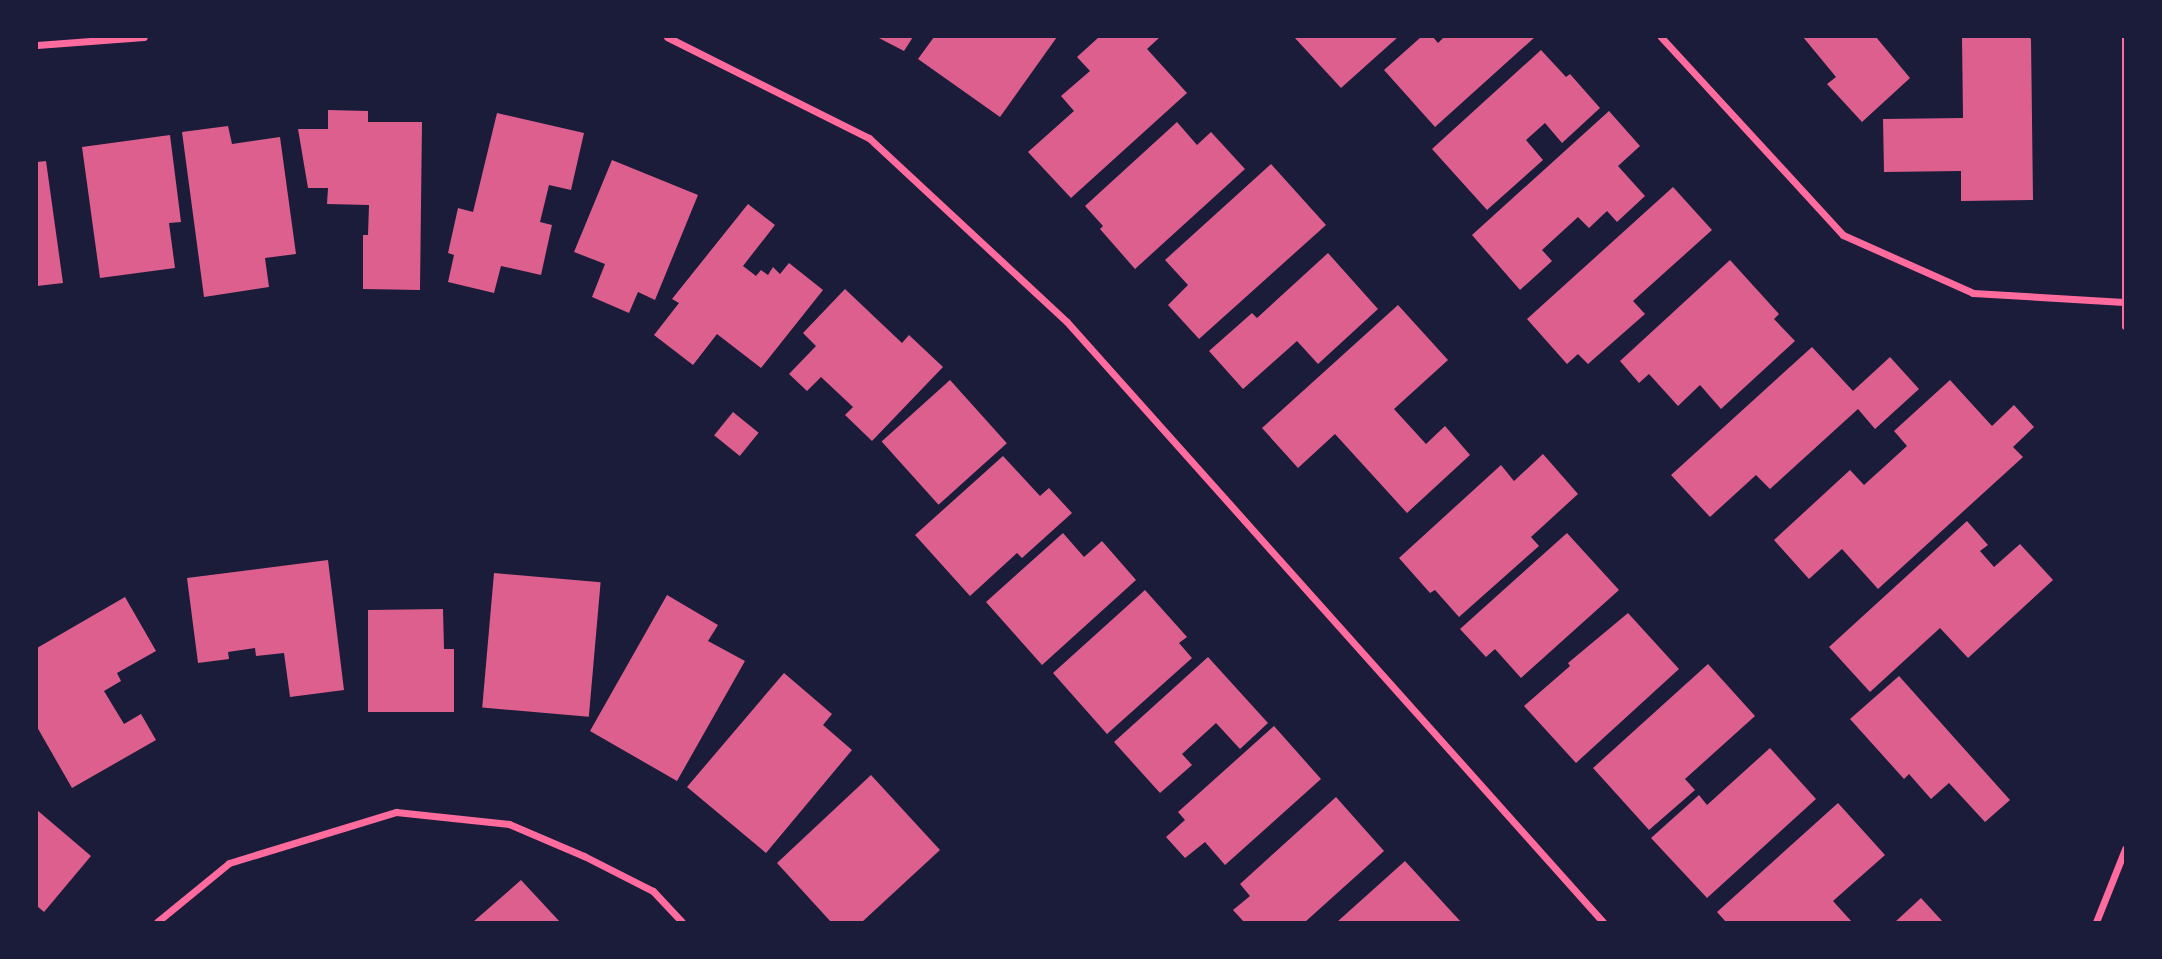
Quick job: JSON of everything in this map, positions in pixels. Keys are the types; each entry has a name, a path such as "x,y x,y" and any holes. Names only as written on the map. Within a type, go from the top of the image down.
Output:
{"street":[{"path":"37,46 144,37"},
{"path":"667,37 869,138 1067,321 1603,922"},
{"path":"1661,37 1843,235 1973,293 2123,302"},
{"path":"2125,37 2125,326"},
{"path":"158,922 229,863 396,811 509,824 584,856 653,891 681,922"},
{"path":"2096,922 2125,849"}],"building":[{"path":"877,37 913,37 904,51"},
{"path":"934,37 1057,37 1000,117 918,59"},
{"path":"1099,37 1160,37 1147,49 1187,93 1071,198 1028,152 1074,111 1061,96 1090,71 1077,57"},
{"path":"1294,37 1398,37 1341,88"},
{"path":"1421,37 1433,37 1438,43 1444,37 1535,37 1435,127 1384,70"},
{"path":"1803,37 1876,37 1910,78 1862,122 1827,84 1836,77"},
{"path":"2029,37 2033,200 1961,201 1961,171 1884,172 1883,119 1963,118 1962,38"},
{"path":"1541,50 1566,77 1570,74 1600,108 1562,143 1545,123 1526,140 1543,160 1487,210 1432,149"},
{"path":"328,110 368,111 368,122 422,122 420,290 363,289 363,235 368,235 369,205 327,204 328,188 308,188 298,129 328,129"},
{"path":"1609,111 1640,146 1618,166 1645,196 1617,222 1607,211 1589,228 1578,217 1542,250 1552,261 1520,290 1472,235"},
{"path":"497,113 584,133 571,190 549,185 540,222 552,225 541,275 501,266 494,293 448,282 454,255 448,253 458,208 473,212"},
{"path":"1177,122 1197,145 1211,132 1245,169 1135,269 1100,229 1103,226 1085,206"},
{"path":"228,126 232,144 280,137 296,254 265,258 269,287 204,297 182,132"},
{"path":"170,135 181,222 169,223 175,268 100,278 82,147"},
{"path":"612,160 698,195 655,300 638,292 629,313 592,297 605,264 574,252"},
{"path":"46,161 63,283 37,286 37,162"},
{"path":"1271,164 1326,225 1199,339 1168,305 1188,285 1165,260"},
{"path":"1673,187 1712,230 1633,301 1645,314 1588,364 1578,354 1567,364 1527,319"},
{"path":"748,204 775,225 743,266 756,276 761,270 768,275 773,267 780,274 789,263 823,290 761,368 717,334 693,365 654,335 679,303 672,299"},
{"path":"1328,253 1378,309 1318,364 1297,341 1243,389 1209,351 1252,313 1257,318"},
{"path":"1730,260 1779,314 1774,319 1795,341 1721,409 1700,385 1678,406 1649,374 1639,383 1620,361"},
{"path":"845,289 902,343 909,335 943,367 872,441 845,415 853,407 821,377 807,391 789,374 816,346 803,333"},
{"path":"1398,305 1448,360 1394,409 1426,444 1445,426 1470,455 1407,513 1335,434 1298,468 1262,428"},
{"path":"1812,347 1853,391 1890,357 1919,389 1875,429 1858,409 1770,489 1756,475 1710,517 1671,475"},
{"path":"950,380 1007,443 939,505 882,442"},
{"path":"1950,380 1992,426 2014,405 2034,427 2013,447 2023,457 1878,589 1842,549 1809,579 1774,540 1850,470 1864,485 1907,446 1894,431"},
{"path":"733,412 759,433 740,456 714,435"},
{"path":"1543,454 1578,494 1531,537 1539,546 1459,617 1435,590 1430,593 1399,558 1501,465 1514,481"},
{"path":"1003,456 1040,496 1049,488 1072,513 1022,558 1017,553 970,596 915,535"},
{"path":"1967,521 1988,545 1980,551 1994,567 2020,544 2053,580 1968,658 1940,628 1870,692 1829,647"},
{"path":"1063,533 1084,557 1102,541 1136,580 1042,665 986,602"},
{"path":"1567,533 1619,590 1521,678 1495,649 1486,657 1460,629"},
{"path":"328,560 344,690 290,697 284,653 256,656 255,648 228,652 229,659 198,663 187,578"},
{"path":"494,573 601,582 589,717 482,707"},
{"path":"1145,590 1187,637 1179,643 1192,658 1107,734 1053,673"},
{"path":"667,595 718,625 708,641 745,661 677,781 590,731"},
{"path":"125,597 156,651 117,673 121,681 104,691 124,724 141,714 156,740 72,788 37,727 37,648"},
{"path":"443,609 444,649 454,649 454,712 368,712 368,610"},
{"path":"1628,613 1679,669 1576,763 1524,706 1570,666 1568,663"},
{"path":"1208,657 1268,723 1240,749 1216,723 1182,754 1192,765 1160,793 1114,742"},
{"path":"1708,664 1755,716 1685,779 1695,790 1649,830 1593,768"},
{"path":"784,673 832,714 823,725 852,750 766,853 687,787"},
{"path":"1899,676 2010,800 1985,822 1949,783 1931,799 1909,774 1904,779 1850,719"},
{"path":"1274,726 1321,779 1225,865 1205,842 1185,858 1166,837 1185,820 1178,812"},
{"path":"1770,748 1816,799 1707,898 1651,838 1699,795 1707,805"},
{"path":"871,775 940,850 862,922 831,922 777,863"},
{"path":"1336,797 1384,851 1305,922 1244,922 1233,910 1250,896 1240,884"},
{"path":"1838,803 1885,855 1833,901 1852,922 1726,922 1717,912"},
{"path":"37,810 91,856 44,912 37,906"},
{"path":"1405,861 1461,922 1337,922"},
{"path":"521,880 560,922 473,922"},
{"path":"1921,898 1943,922 1895,922"}]}
